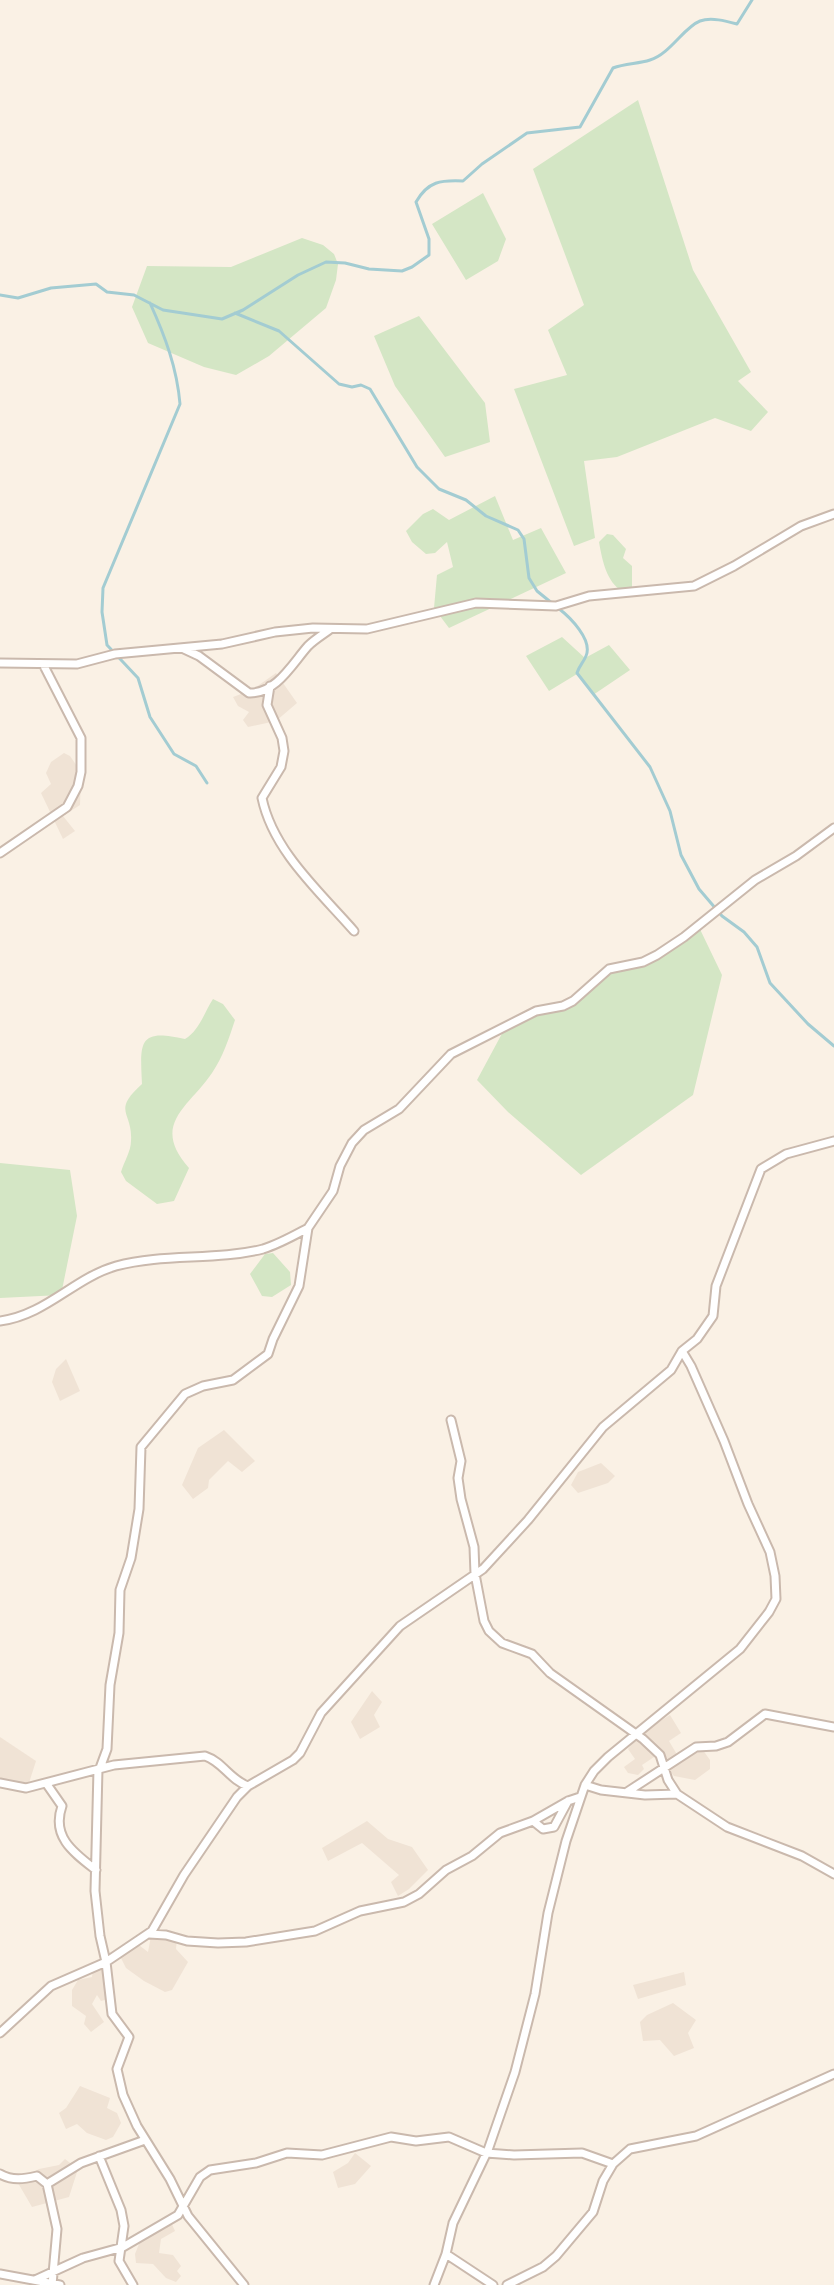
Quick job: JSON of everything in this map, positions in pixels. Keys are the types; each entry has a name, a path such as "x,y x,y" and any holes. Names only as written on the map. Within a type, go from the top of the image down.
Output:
{"street":[{"path":"0,663 77,664 115,654 178,646 193,648 286,631 367,629 476,603 556,606 589,596 694,586 801,526 834,514"},
{"path":"178,646 199,656 249,693 256,693 288,672 310,644 329,630"},
{"path":"0,853 67,807 78,786 81,738 43,664"},
{"path":"270,686 267,705 284,751 281,767 262,798 265,812 298,867 354,931"},
{"path":"244,2285 188,2216 123,2095 117,2069 129,2037 112,2014 100,1936 95,1891 99,1768 107,1749 110,1685 119,1633 120,1590 131,1558 139,1509 141,1447 185,1394 203,1386 233,1380 268,1354 299,1286 305,1264 308,1228 333,1191 340,1166 352,1143 364,1130 399,1109 442,1060 536,1011 573,1001 609,969 643,962 657,955 755,880 796,856 834,828"},
{"path":"0,2033 51,1986 106,1962 149,1934 184,1875 237,1797 248,1786 293,1760 300,1753 321,1713 400,1626 475,1574 528,1520 603,1427 671,1370 682,1351 697,1339 713,1316 716,1286 761,1169 786,1154 834,1141"},
{"path":"0,1321 47,1306 115,1266 153,1259 234,1254 264,1248 308,1228"},
{"path":"434,2285 460,2206 486,2153 520,2054 535,1994 548,1913 566,1841 585,1785 594,1771 635,1735 740,1649 776,1599 770,1552 701,1387 682,1351"},
{"path":"451,1420 461,1461 458,1478 461,1499 474,1547 475,1574 484,1621 493,1634 502,1643 532,1654 550,1673 660,1755 668,1780 677,1794 727,1827 802,1856 834,1874"},
{"path":"627,1792 696,1747 728,1742 765,1714 834,1727"},
{"path":"0,1783 26,1788 99,1768 205,1756 216,1760 235,1782 248,1786"},
{"path":"46,1783 62,1806 58,1822 63,1841 96,1870"},
{"path":"585,1785 650,1796 677,1794"},
{"path":"149,1934 192,1942 232,1943 315,1931 360,1911 404,1902 500,1833 533,1821 580,1797"},
{"path":"533,1821 543,1829 554,1827 568,1801"},
{"path":"507,2285 543,2267 565,2246 593,2212 599,2190 613,2164 630,2149 696,2136 834,2074"},
{"path":"35,2280 83,2258 123,2247 178,2215 200,2177 210,2170 256,2163 287,2153 322,2155 391,2137 416,2141 449,2137 486,2153 582,2153 613,2164"},
{"path":"47,2184 99,2156 145,2140"},
{"path":"99,2156 121,2210 123,2247 119,2261 133,2285"},
{"path":"0,2174 21,2179 37,2176 47,2184 57,2229 54,2285 0,2274"},
{"path":"446,2254 493,2285"}],"shaded area":[{"path":"276,673 297,703 276,721 248,727 243,720 249,712 238,706 233,697 252,690"},
{"path":"64,753 70,756 81,772 80,805 63,816 75,831 63,839 41,793 51,784 46,773 51,762"},
{"path":"66,1359 80,1391 60,1401 52,1382 56,1369"},
{"path":"224,1430 255,1461 242,1472 228,1461 209,1480 208,1488 193,1499 182,1485 198,1448"},
{"path":"601,1463 615,1476 608,1483 578,1493 571,1485 578,1472"},
{"path":"372,1691 382,1702 374,1715 380,1727 360,1739 351,1722"},
{"path":"670,1715 681,1733 669,1741 679,1758 700,1746 710,1760 710,1769 695,1780 674,1776 667,1768 670,1763 660,1753 642,1765 644,1769 638,1775 628,1773 624,1767 635,1759 628,1749 641,1733"},
{"path":"0,1737 36,1761 28,1786 0,1785"},
{"path":"367,1821 388,1839 412,1847 428,1870 398,1896 391,1882 399,1875 362,1843 328,1861 322,1848"},
{"path":"151,1936 177,1938 176,1949 188,1962 172,1990 165,1992 144,1981 126,1968 119,1954 135,1942 148,1952"},
{"path":"106,1962 108,1999 101,2001 97,1995 92,2004 104,2022 91,2032 84,2024 86,2016 72,2006 72,1990 78,1980 92,1977 93,1967"},
{"path":"684,1972 686,1985 638,1999 633,1985"},
{"path":"673,2003 696,2020 688,2033 694,2048 674,2056 660,2040 643,2041 640,2022 647,2015"},
{"path":"80,2086 110,2098 107,2108 117,2113 121,2123 113,2137 106,2140 87,2133 77,2124 66,2129 59,2113 66,2108"},
{"path":"355,2153 371,2166 355,2184 338,2188 333,2172 348,2163"},
{"path":"65,2159 78,2169 69,2197 32,2207 18,2183 39,2169 59,2165"},
{"path":"170,2220 175,2231 161,2239 159,2253 173,2255 181,2266 177,2271 181,2276 176,2282 166,2278 153,2264 136,2263 135,2254 143,2234"}],"green space":[{"path":"638,100 693,270 751,372 738,381 768,412 751,431 715,418 617,457 584,461 595,538 574,546 514,389 567,375 548,330 584,305 533,169"},
{"path":"483,193 506,239 498,261 466,280 432,224"},
{"path":"302,238 323,245 334,254 338,264 336,280 326,308 269,356 236,375 204,367 148,343 132,307 147,266 231,267"},
{"path":"419,316 485,403 490,442 445,457 395,386 374,336"},
{"path":"495,496 513,540 541,528 566,573 449,628 434,608 437,575 453,567 447,542 435,553 426,554 412,542 406,531 423,514 433,509 449,520"},
{"path":"607,534 613,535 626,549 623,558 632,566 632,587 619,589 608,574 599,542"},
{"path":"562,637 585,658 609,645 630,670 593,695 577,674 549,691 526,656"},
{"path":"697,923 722,975 693,1095 581,1175 508,1112 477,1080 505,1028 536,1012 569,1005 603,972 643,963"},
{"path":"213,999 223,1004 235,1020 216,1067 177,1117 173,1139 189,1168 174,1201 157,1204 126,1181 121,1172 131,1141 125,1106 142,1084 141,1058 145,1042 158,1035 185,1039 190,1036"},
{"path":"0,1163 70,1170 77,1216 61,1295 0,1298"},
{"path":"273,1253 290,1272 291,1285 272,1297 262,1296 250,1274 265,1254"}],"waterway":[{"path":"0,295 18,298 51,288 96,284 107,292 134,295 163,310 222,319 326,262 402,271 429,255 429,239 416,202 430,186 463,181 527,133 580,127 613,68 657,57 700,21 714,19 737,24 752,0"},
{"path":"150,303 170,352 180,404 103,588 102,612 107,645 138,678 150,717 174,754 196,766 207,783"},
{"path":"235,313 279,331 339,384 352,387 361,385 370,389 417,467 439,489 466,500 486,516 518,530 524,539 529,578 537,591 553,604"},
{"path":"558,608 574,623 586,643 586,656 577,673 650,767 670,811 681,855 699,889 722,916 744,932 757,947 770,983 808,1024 834,1046"}]}
